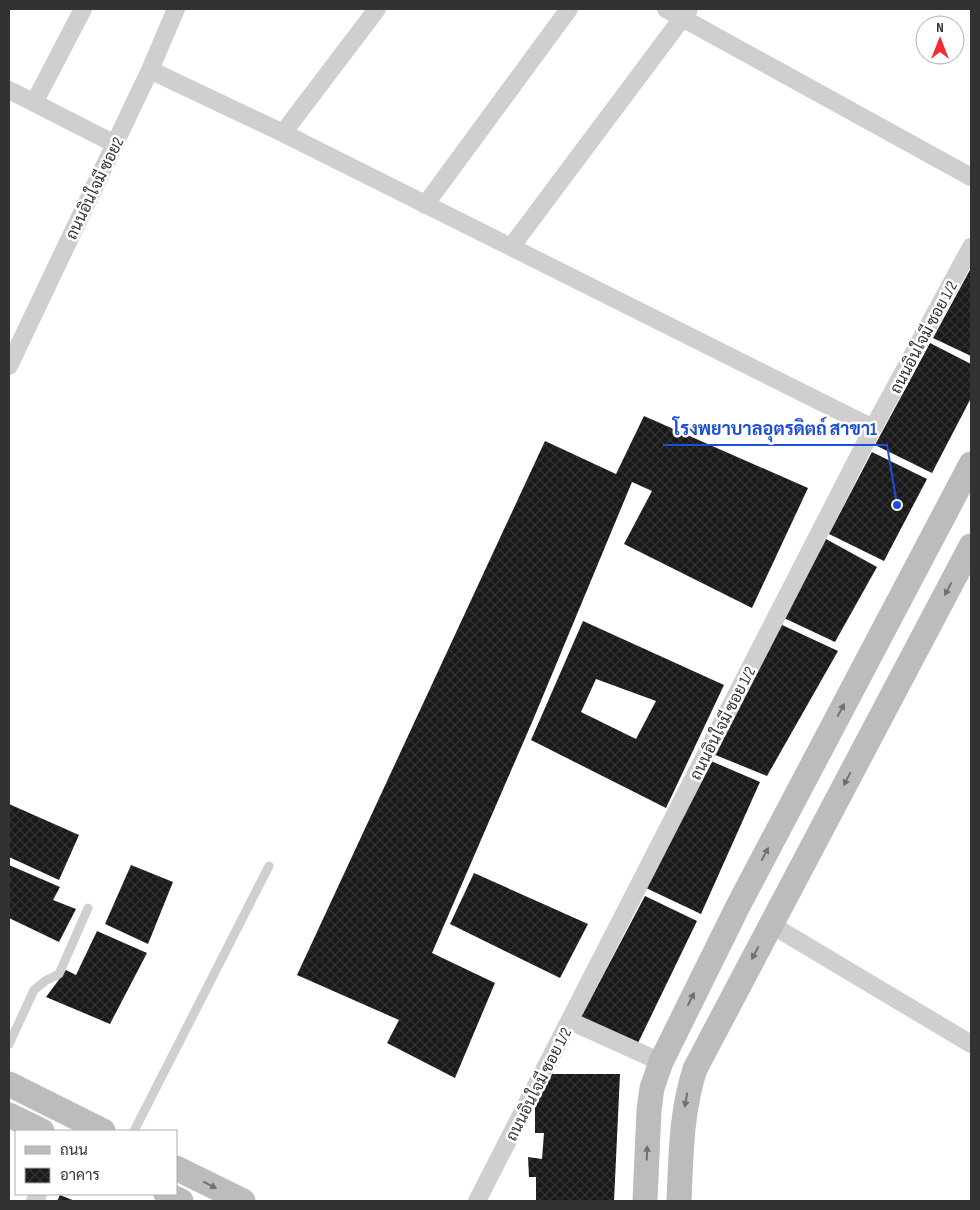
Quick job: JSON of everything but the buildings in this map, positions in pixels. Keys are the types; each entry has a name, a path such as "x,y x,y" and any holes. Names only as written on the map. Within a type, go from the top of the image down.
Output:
{"main road":[{"path":"646,1201 649,1110 652,1088 661,1062 738,906 971,464"},
{"path":"679,1201 682,1136 688,1091 705,1049 971,546"},
{"path":"9,1084 69,1124 98,1130"},
{"path":"9,1114 40,1130"},
{"path":"178,1169 243,1201"},
{"path":"168,1195 181,1201"}],"street":[{"path":"34,103 83,9"},
{"name":"ถนนอินใจมี ซอย2","path":"9,366 150,70 176,9"},
{"path":"283,134 377,9"},
{"path":"425,205 569,9"},
{"path":"666,9 686,13 971,177"},
{"path":"511,247 686,13"},
{"path":"150,70 283,134 873,428"},
{"path":"9,90 115,144"},
{"name":"ถนนอินใจมี ซอย 1/2","path":"477,1201 873,428 971,247"},
{"path":"770,924 971,1044"},
{"path":"570,1021 661,1062"}],"lane":[{"path":"135,1130 269,866"},
{"path":"9,1044 34,990 45,981 59,974 88,908"}],"place":[{"name":"โรงพยาบาลอุตรดิตถ์ สาขา1","path":"897,505"}]}
